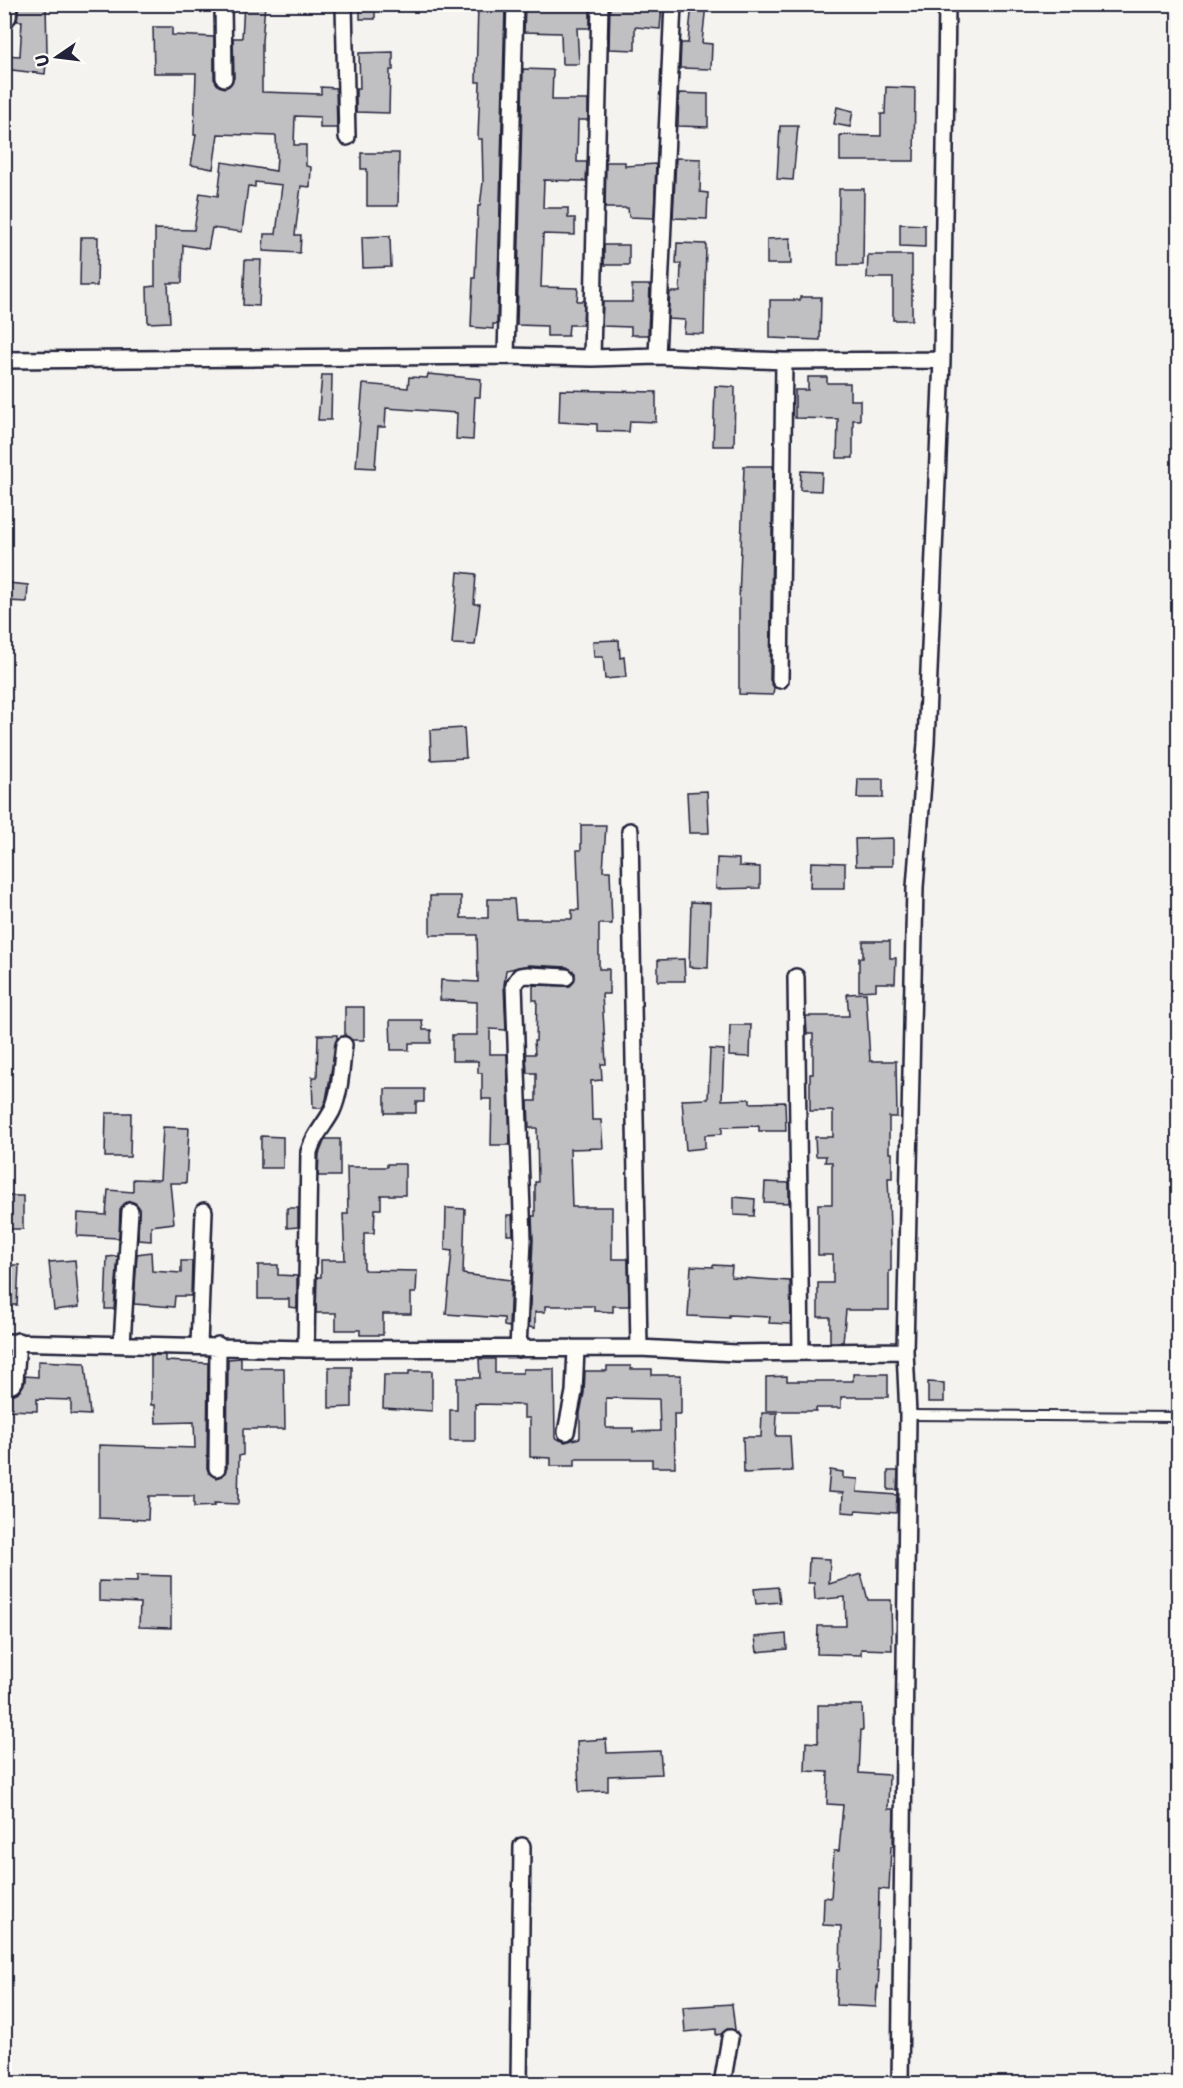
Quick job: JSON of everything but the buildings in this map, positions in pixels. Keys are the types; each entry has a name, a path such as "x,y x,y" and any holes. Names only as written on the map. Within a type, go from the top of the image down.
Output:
{"street":[{"path":"223,4 224,78"},
{"path":"344,4 347,137"},
{"path":"506,356 515,4"},
{"path":"592,358 600,4"},
{"path":"657,356 673,4"},
{"path":"900,2084 908,1415 905,1351 915,887 926,743 942,360 946,4"},
{"path":"4,360 506,356 592,358 657,356 784,361 942,360"},
{"path":"780,680 784,361"},
{"path":"630,831 639,1348"},
{"path":"518,1349 523,1240 514,985 520,976 566,977"},
{"path":"796,977 801,1352"},
{"path":"306,1349 309,1152 311,1142 332,1110 337,1095 344,1045"},
{"path":"122,1344 130,1211"},
{"path":"199,1345 204,1211"},
{"path":"4,1387 12,1385 15,1381 11,1342 218,1345 306,1349 576,1350 639,1348 736,1353 905,1351"},
{"path":"217,1468 218,1345"},
{"path":"566,1431 574,1392 576,1350"},
{"path":"519,2084 522,1845"},
{"path":"722,2084 730,2037"}],"lane":[{"path":"908,1415 1179,1416"}]}
